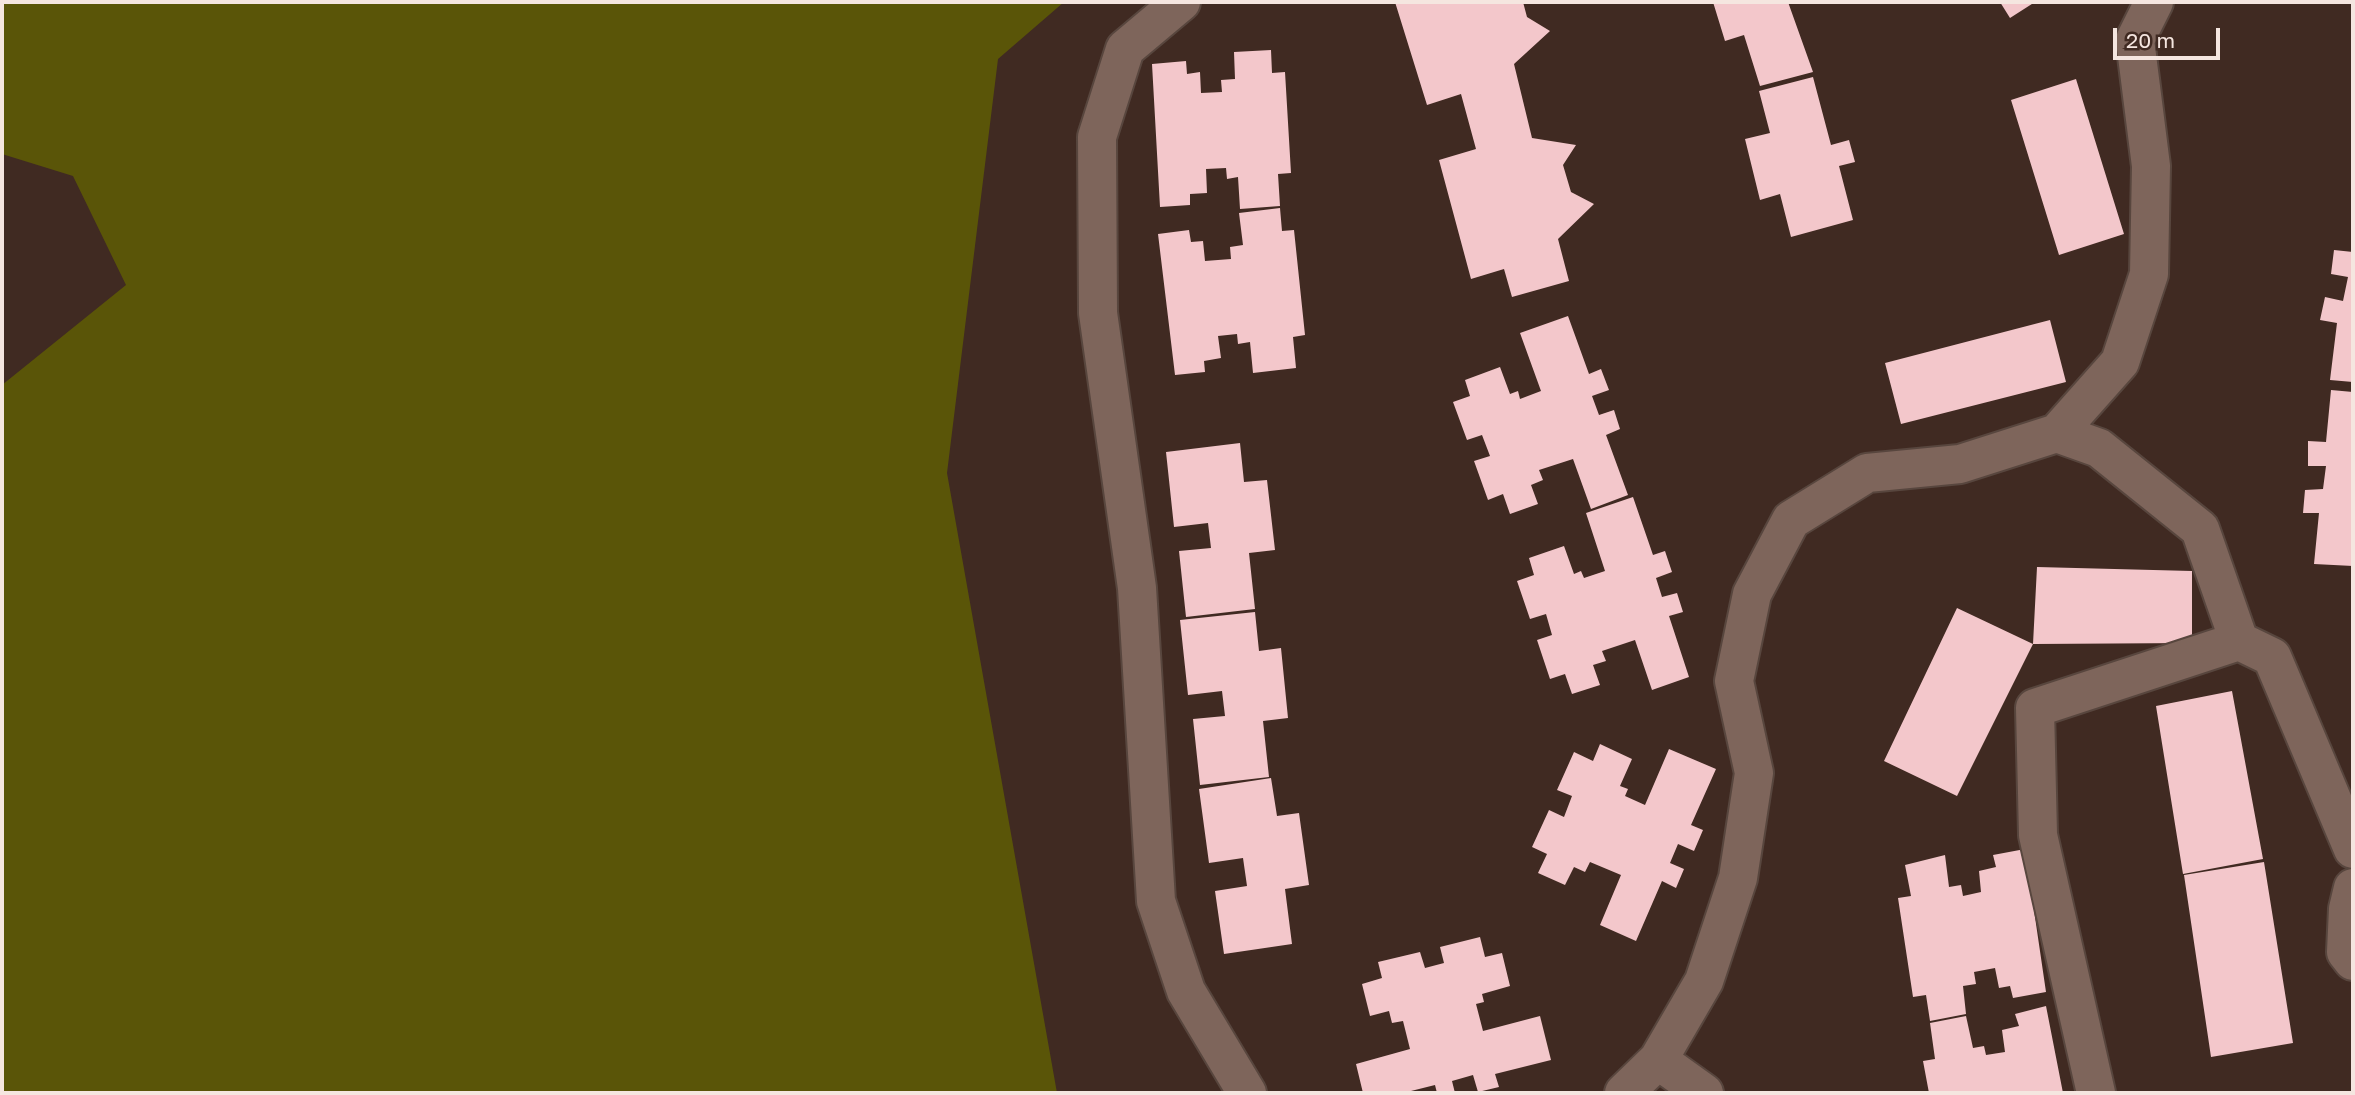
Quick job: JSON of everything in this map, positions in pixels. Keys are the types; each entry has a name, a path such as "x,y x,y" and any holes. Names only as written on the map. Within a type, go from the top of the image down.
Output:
{"street":[{"path":"1181,2 1125,49 1097,137 1098,313 1137,588 1156,901 1186,991 1247,1093"},
{"path":"1624,1093 1658,1060 1704,981 1738,878 1754,773 1734,681 1752,594 1791,520 1867,473 1960,464 2057,433 2120,362 2149,274 2151,166 2134,40 2154,2"},
{"path":"2057,433 2099,448 2200,529 2239,641"},
{"path":"2096,1093 2038,835 2035,708 2239,641 2272,657 2353,849"},
{"path":"2353,888 2348,909 2346,952 2353,961"},
{"path":"1658,1060 1704,1093"}],"shaded area":[{"path":"2,2 1064,2 998,59 947,473 1057,1093 2,1093 2,385 126,285 73,176 2,154"}],"building":[{"path":"1395,2 1523,2 1527,17 1550,31 1514,64 1532,138 1576,145 1563,165 1571,192 1594,204 1558,239 1569,281 1512,297 1504,269 1471,279 1439,160 1476,149 1461,94 1427,105"},
{"path":"1713,2 1788,2 1813,72 1760,86 1744,35 1725,41"},
{"path":"2000,2 2035,2 2010,18"},
{"path":"1271,50 1272,73 1285,72 1291,173 1278,174 1280,206 1240,209 1238,177 1227,179 1226,168 1206,169 1207,193 1190,194 1190,205 1160,207 1152,64 1186,61 1187,74 1200,72 1201,93 1222,92 1221,80 1235,79 1234,52"},
{"path":"1813,77 1831,145 1849,140 1855,162 1839,166 1853,220 1791,237 1780,194 1760,200 1745,139 1770,133 1759,91"},
{"path":"2076,79 2124,234 2059,255 2011,100"},
{"path":"1280,208 1282,231 1294,230 1305,335 1293,337 1296,368 1253,373 1250,342 1238,344 1237,334 1218,336 1221,358 1204,361 1205,372 1175,375 1158,234 1189,230 1191,242 1203,241 1205,261 1231,259 1230,247 1243,245 1239,213"},
{"path":"2334,250 2353,252 2353,382 2330,380 2337,323 2320,320 2325,297 2343,301 2348,277 2331,274"},
{"path":"1568,316 1589,374 1601,369 1609,390 1592,396 1599,415 1614,410 1620,429 1606,435 1628,495 1591,509 1573,459 1539,470 1543,480 1531,485 1538,504 1510,514 1503,494 1488,500 1474,461 1490,456 1482,435 1467,440 1453,402 1470,396 1465,380 1500,367 1510,394 1518,391 1520,399 1541,391 1520,333"},
{"path":"2050,320 2066,382 1901,424 1885,363"},
{"path":"2331,390 2353,392 2353,566 2314,564 2319,513 2303,513 2305,490 2323,489 2326,466 2308,466 2308,441 2326,442"},
{"path":"1240,443 1244,482 1267,480 1275,550 1249,553 1255,609 1186,617 1179,551 1211,548 1208,523 1174,527 1166,452"},
{"path":"1633,497 1653,555 1665,551 1672,572 1656,578 1662,597 1677,593 1683,612 1669,616 1689,677 1652,690 1635,640 1602,651 1606,661 1593,665 1600,685 1572,694 1565,674 1550,679 1537,640 1552,635 1546,614 1530,619 1517,581 1534,575 1529,558 1564,546 1574,574 1581,571 1584,578 1605,571 1586,513"},
{"path":"2037,567 2192,571 2192,643 2033,644"},
{"path":"1957,608 2033,644 1957,796 1884,761"},
{"path":"1255,612 1259,651 1281,648 1288,718 1263,721 1269,777 1200,785 1193,719 1225,716 1222,691 1188,695 1180,620"},
{"path":"2232,691 2263,859 2183,874 2156,706"},
{"path":"1600,744 1632,759 1620,786 1628,789 1625,796 1645,805 1669,749 1716,769 1691,825 1703,830 1694,851 1678,844 1670,863 1684,869 1676,888 1662,881 1636,941 1600,925 1621,875 1590,862 1585,872 1574,867 1565,885 1538,873 1547,854 1532,847 1549,810 1564,817 1572,796 1557,790 1574,752 1593,761"},
{"path":"1271,778 1277,816 1299,813 1309,885 1285,889 1292,944 1224,954 1215,891 1247,886 1243,858 1209,863 1199,789"},
{"path":"2025,849 2046,992 2013,998 2010,986 1999,988 1995,968 1974,972 1976,984 1963,986 1966,1014 1930,1021 1926,995 1913,997 1898,898 1911,896 1905,865 1945,855 1949,887 1961,885 1963,896 1981,892 1979,871 1996,867 1993,855"},
{"path":"2264,862 2293,1043 2211,1057 2184,875"},
{"path":"1480,937 1485,957 1502,953 1510,986 1482,994 1484,1002 1476,1004 1483,1031 1540,1016 1551,1060 1495,1074 1499,1087 1478,1092 1473,1075 1452,1081 1455,1093 1437,1093 1435,1085 1403,1093 1363,1093 1356,1064 1410,1049 1403,1021 1392,1023 1389,1011 1370,1016 1362,984 1382,978 1378,962 1420,952 1425,968 1444,963 1440,947"},
{"path":"2046,1006 2063,1093 1929,1093 1923,1061 1935,1059 1930,1023 1966,1016 1973,1048 1984,1046 1986,1055 2005,1052 2002,1030 2019,1026 2015,1014"}]}
